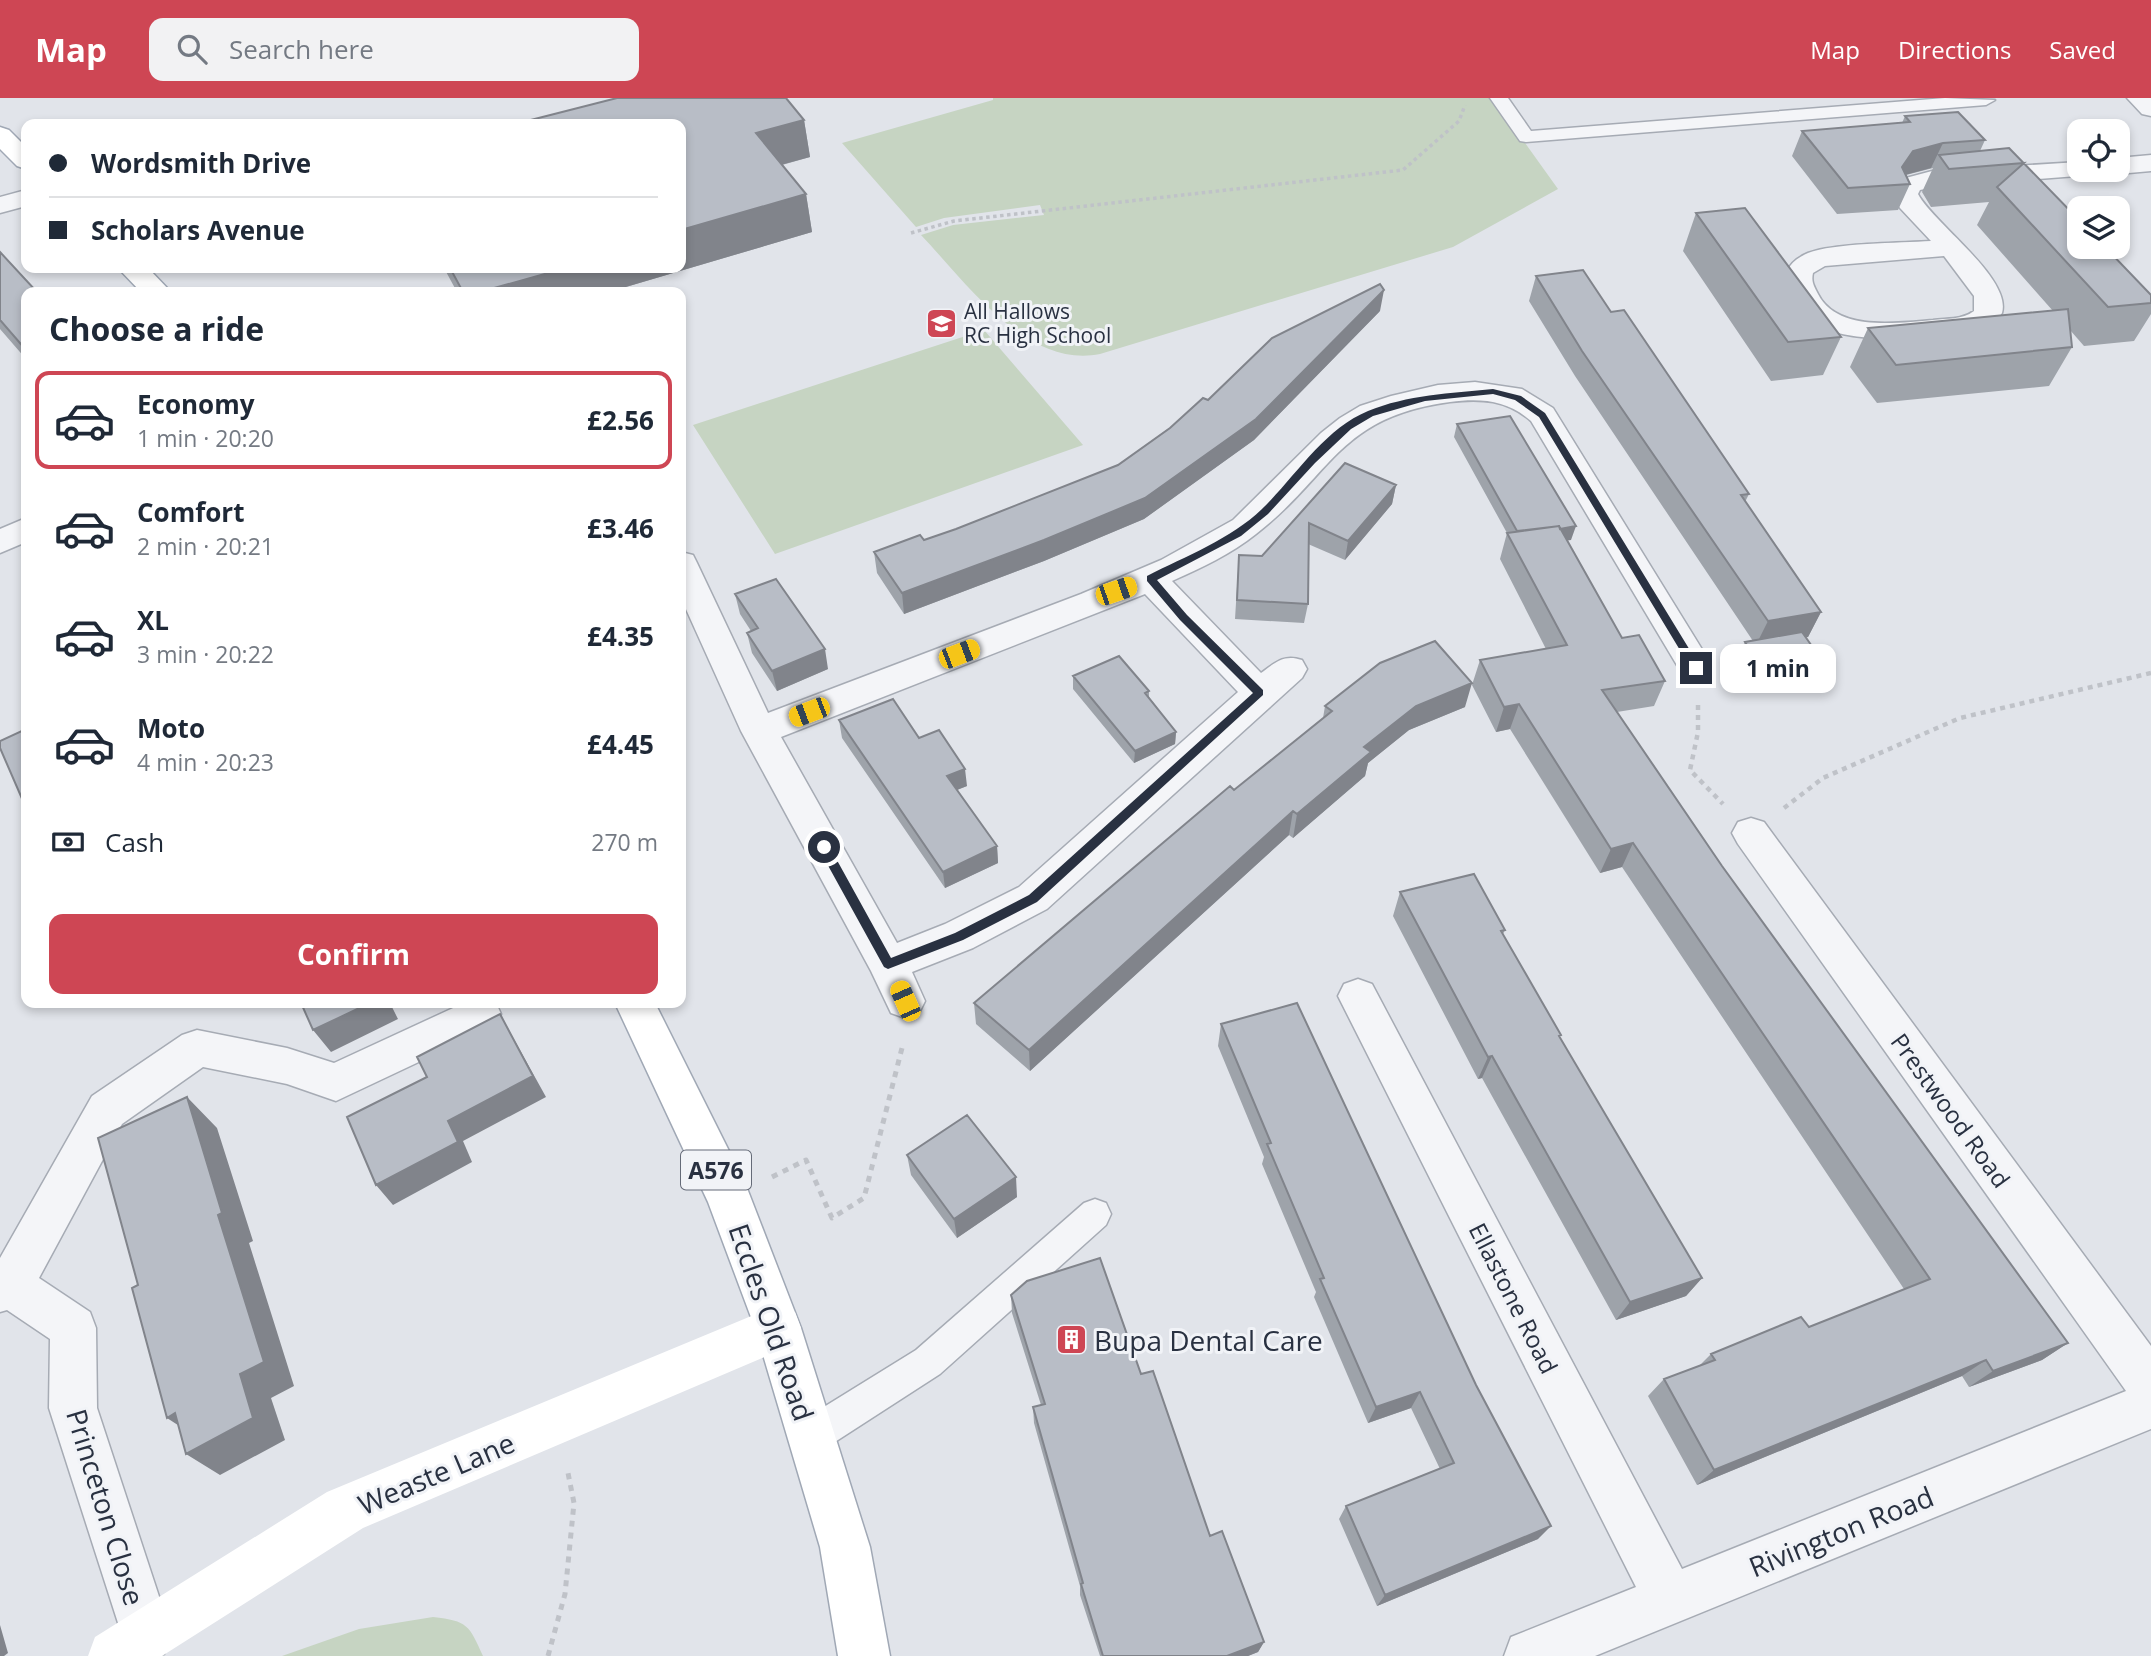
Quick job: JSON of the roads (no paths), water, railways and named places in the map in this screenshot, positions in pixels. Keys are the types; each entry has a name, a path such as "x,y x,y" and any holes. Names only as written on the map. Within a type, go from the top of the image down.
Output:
{"main road":[{"path":"0,135 21,156"},
{"path":"137,273 151,287"},
{"name":"Eccles Old Road","path":"637,1008 729,1198 778,1328 845,1547 864,1656"},
{"name":"Weaste Lane","path":"130,1646 345,1510 778,1328"}],"street":[{"path":"2139,98 2151,109"},
{"path":"2130,165 2151,163"},
{"path":"1950,247 1820,258 1800,270 1797,280 1816,310 1847,327 1881,332 1958,326 1979,321 1987,314 1990,305 1983,286 1950,247 1909,202 1905,194 1911,185 1932,179 2067,171"},
{"path":"0,205 21,199"},
{"path":"759,731 1151,579 1238,533 1265,512 1311,461 1348,427 1370,414 1425,398 1493,392 1518,398 1542,415 1696,668"},
{"path":"0,542 21,532"},
{"path":"686,574 759,731 888,964 905,1001"},
{"path":"1151,579 1184,617 1260,693"},
{"path":"888,964 959,936 1033,898 1290,669"},
{"name":"Prestwood Road","path":"1751,833 2151,1386"},
{"name":"Ellastone Road","path":"1358,996 1670,1600"},
{"name":"Princeton Close","path":"130,1646 73,1408 73,1328 5,1287 107,1110 197,1048 287,1066 336,1082 481,1014"},
{"name":"Rivington Road","path":"1530,1656 2151,1405"}],"lane":[{"path":"1499,98 1526,137 1986,100 1984,98"},
{"path":"811,1436 928,1362 1095,1214"}],"place":[{"name":"All Hallows RC High School","path":"941,323"},
{"name":"Bupa Dental Care","path":"1071,1340"}]}
